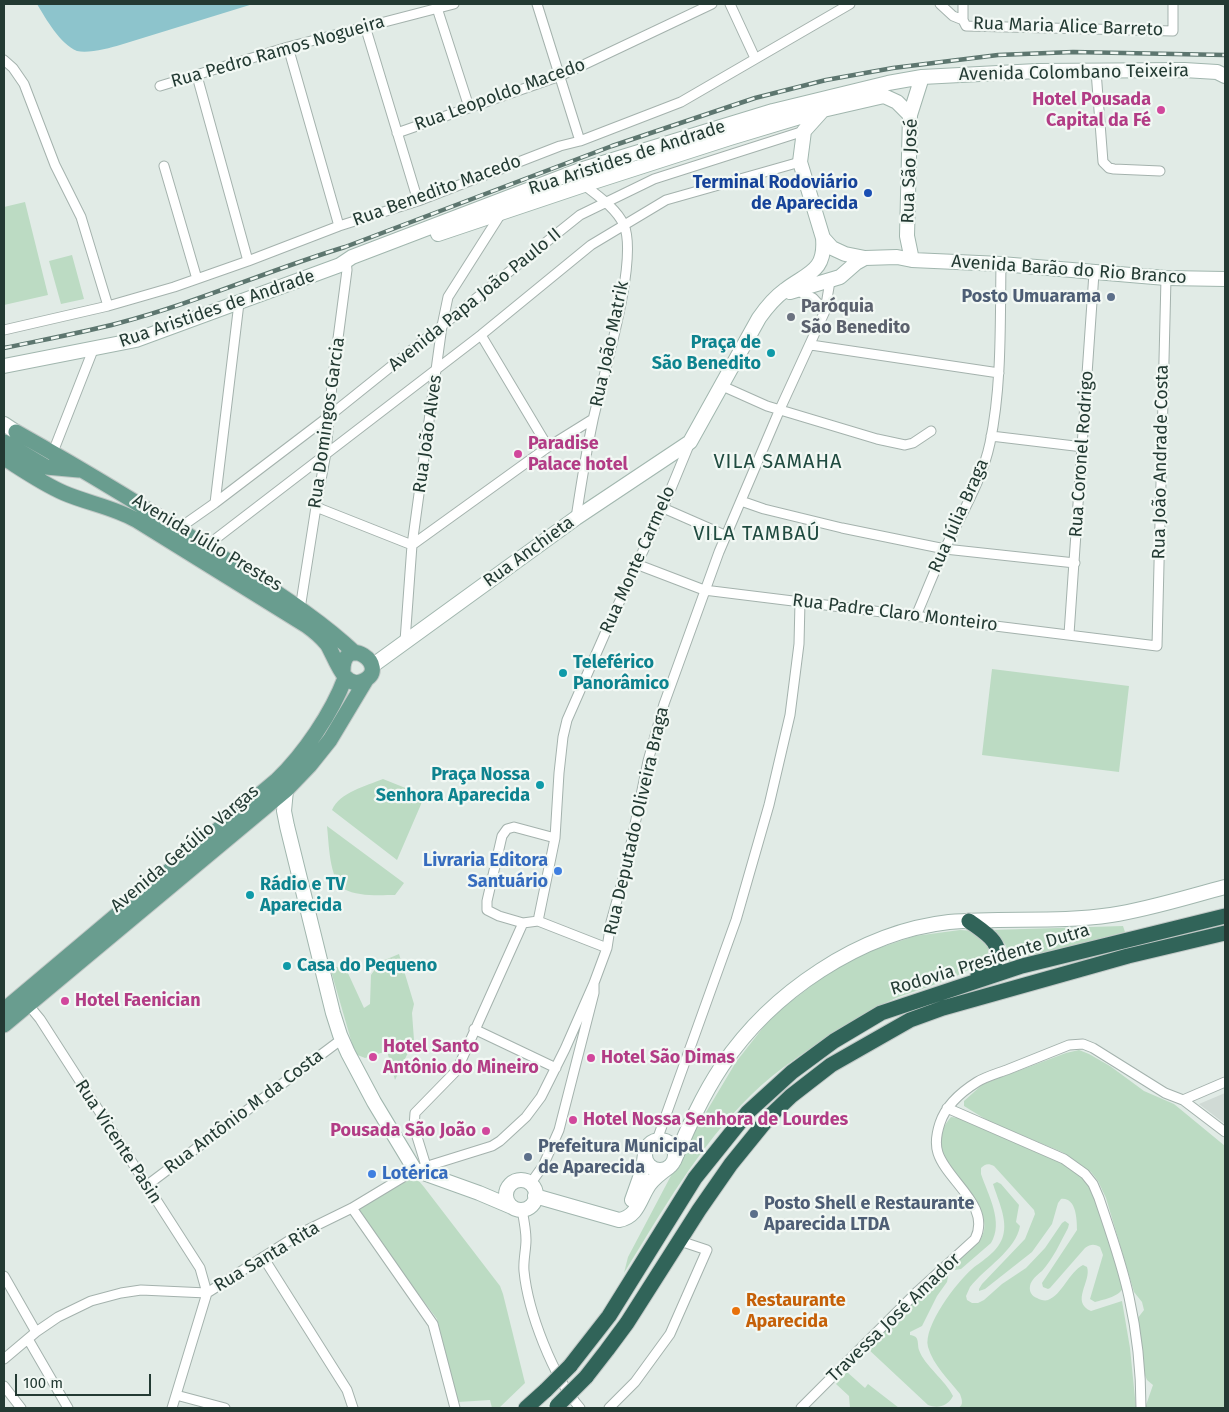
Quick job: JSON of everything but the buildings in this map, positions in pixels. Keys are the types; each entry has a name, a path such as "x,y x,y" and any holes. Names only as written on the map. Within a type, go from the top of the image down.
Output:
{"highway":[{"name":"Rodovia Presidente Dutra","path":"526,1408 570,1366 609,1316 695,1178 748,1112 792,1072 834,1041 881,1013 1022,966 1225,916"},
{"path":"920,1000 953,982 983,973 995,962 998,946 969,921"},
{"name":"Rodovia Presidente Dutra","path":"556,1407 586,1377 608,1350 731,1164 770,1116 791,1096 830,1065 910,1020 968,1001 1128,956 1225,933"}],"main road":[{"name":"Avenida Colombano Teixeira","path":"922,77 1037,71 1184,70 1223,73"},
{"name":"Rua São José","path":"912,260 907,236 910,114 922,77"},
{"name":"Rua Aristides de Andrade","path":"4,366 93,350 136,340 344,264 580,170 774,111 888,82 922,77"},
{"name":"Rua Aristides de Andrade","path":"344,264 584,184 823,110 884,96 897,102 910,114"},
{"path":"823,110 804,131 800,162 828,243 824,264 830,281"},
{"name":"Rua São José","path":"897,257 907,236"},
{"path":"828,243 845,254 865,258 897,257 912,260"},
{"name":"Rua Monte Carmelo","path":"690,442 720,384 759,318 778,296 817,268 828,243"},
{"path":"778,296 840,278 865,258"},
{"name":"Avenida Barão do Rio Branco","path":"912,260 1001,264 1166,278 1225,279"},
{"path":"9,432 36,453 64,493"},
{"name":"Avenida Júlio Prestes","path":"9,432 53,452 178,529 207,553 307,626 327,644 344,676"},
{"name":"Rua Anchieta","path":"369,673 405,641 576,518 690,442"},
{"name":"Avenida Júlio Prestes","path":"4,458 64,493 126,514 207,553 300,609 335,634 355,653"},
{"name":"Avenida Júlio Prestes","path":"46,467 87,473"},
{"path":"83,500 93,487 93,480 87,473"},
{"path":"307,626 325,649 331,661 332,686 328,711"},
{"path":"355,653 364,654 370,662 369,673 362,682 353,682 344,676 344,662 347,657 355,653"},
{"name":"Avenida Getúlio Vargas","path":"199,853 286,790 310,765 330,740 369,673"},
{"name":"Avenida Getúlio Vargas","path":"4,1026 24,1000 199,853 286,771 310,740 336,700 344,676"},
{"path":"286,790 284,811 287,826 334,1013 342,1039 374,1102 421,1168 518,1208 532,1205 532,1190"},
{"path":"479,1193 502,1188 522,1180 532,1190 619,1220 625,1219 634,1212 650,1183 672,1164 708,1088 757,1021 774,1005 812,976 842,957 865,946 888,937 931,925 969,921 1110,916 1142,910 1225,887"},
{"name":"Avenida Getúlio Vargas","path":"4,1010 24,1000"},
{"path":"619,1220 626,1213 651,1143 678,1135 690,1123"},
{"path":"646,1153 648,1162 655,1169 665,1169 672,1164 674,1149 671,1144 659,1140"},
{"path":"513,1182 506,1192 508,1202 518,1208"}],"street":[{"name":"Rua Pedro Ramos Nogueira","path":"160,86 288,47 454,4"},
{"path":"537,4 580,141"},
{"name":"Rua Leopoldo Macedo","path":"396,133 560,76 712,4"},
{"path":"730,4 755,58"},
{"name":"Rua Benedito Macedo","path":"4,330 108,306 197,278 248,261 339,226 418,201 560,146 580,141 681,102 850,4"},
{"name":"Rua Maria Alice Barreto","path":"940,4 952,16 963,20 966,26 1173,31 1173,4"},
{"path":"963,4 963,20"},
{"path":"437,8 469,107"},
{"path":"365,26 418,201"},
{"path":"288,47 339,226"},
{"path":"4,60 13,68 24,84 55,165 81,217 108,306"},
{"path":"1096,72 1103,162 1114,170 1160,172"},
{"path":"197,76 248,261"},
{"name":"Avenida Papa João Paulo II","path":"178,529 328,417 580,215 654,179 804,131"},
{"name":"Avenida Papa João Paulo II","path":"207,553 326,453 481,335 592,246 666,200 800,162"},
{"path":"164,166 197,278"},
{"path":"584,184 606,202 624,225"},
{"name":"Rua João Alves","path":"405,641 412,545 442,326 448,297 502,212"},
{"name":"Rua João Matrik","path":"576,518 593,419 620,310 627,264 627,241 624,225"},
{"name":"Rua Domingos Garcia","path":"300,609 326,453 344,264"},
{"name":"Rua Júlia Braga","path":"916,616 945,549 967,507 982,469 991,436 999,373 1001,264"},
{"name":"Rua Coronel Rodrigo","path":"1069,634 1094,273"},
{"name":"Rua João Andrade Costa","path":"1157,646 1166,278"},
{"name":"Rua Deputado Oliveira Braga","path":"594,983 607,948 611,922 626,868 637,808 657,727 704,590 780,409 825,311 830,281"},
{"path":"795,290 813,298 825,311"},
{"path":"215,503 239,303"},
{"path":"481,335 548,447"},
{"path":"811,345 999,373"},
{"path":"53,452 93,350"},
{"path":"720,384 767,406 876,439 905,445 913,443 931,431"},
{"path":"316,507 412,545 548,447 593,419"},
{"path":"991,436 1083,447"},
{"name":"Rua Monte Carmelo","path":"538,921 555,838 559,773 563,737 568,720 636,564 663,508 690,442"},
{"path":"741,501 764,509 842,528 945,549 1074,563"},
{"path":"663,508 727,536"},
{"name":"Rua Padre Claro Monteiro","path":"636,564 704,590 1157,646"},
{"path":"659,1140 736,920 769,806 790,715 797,659 800,602"},
{"path":"555,838 514,827 507,829 502,836 489,894 488,910 499,916 523,923 538,921 607,948"},
{"path":"421,1168 414,1127 415,1113 457,1070 464,1058 474,1029 523,923"},
{"path":"532,1190 559,1130 594,993 594,983"},
{"name":"Rua Santa Rita","path":"4,1358 36,1332 91,1301 141,1290 207,1293 301,1233 352,1208 421,1168 480,1150 500,1141 526,1117 541,1097 594,983"},
{"name":"Rua Vicente Pasin","path":"24,1000 40,1019 200,1268 207,1293"},
{"path":"474,1029 556,1068"},
{"name":"Rua Antônio M da Costa","path":"146,1186 342,1039"},
{"path":"1141,1408 1138,1360 1129,1297 1100,1198 1093,1184 1085,1174 1056,1155 947,1108 960,1094 979,1080 1076,1044 1083,1044 1166,1093 1183,1100 1225,1132"},
{"path":"1183,1100 1225,1082"},
{"name":"Travessa José Amador","path":"802,1408 918,1291 967,1247 978,1232 979,1224 976,1211 938,1154 936,1146 938,1128 947,1108"},
{"path":"352,1208 433,1324 455,1408"},
{"path":"518,1208 526,1238 524,1262 527,1288 541,1336 561,1380 580,1408"},
{"path":"609,1408 635,1382 670,1334 707,1250 680,1241"},
{"path":"263,1257 340,1378 347,1390 353,1408"},
{"path":"4,1276 36,1332"},
{"path":"172,1408 207,1293"},
{"path":"28,1339 68,1408"},
{"path":"4,1386 22,1408"},
{"path":"176,1395 225,1408"}],"shaded area":[{"path":"1225,1093 1225,1124 1199,1104"}],"green space":[{"path":"25,202 48,295 4,305 4,207"},
{"path":"72,255 84,299 61,304 49,261"},
{"path":"992,669 1129,686 1119,772 982,755"},
{"path":"383,779 418,793 422,802 397,860 332,810 347,794"},
{"path":"327,826 404,883 395,895 369,895 350,892 339,884 335,877 331,860"},
{"path":"1123,926 1125,932 1002,965 1007,954 1006,946 992,930"},
{"path":"960,930 976,931 989,944 988,954 985,959 953,978 896,998 875,1008 807,1051 761,1085 732,1115 698,1157 624,1273 628,1257 693,1134 736,1062 765,1025 785,1006 822,978 861,954 915,936"},
{"path":"399,954 414,1004 412,1013 414,1040 395,1080 387,1051 365,1058 355,1054 329,964 347,971 364,1008 370,1004 371,975 380,962"},
{"path":"1079,1050 1110,1066 1144,1091 1174,1104 1225,1146 1225,1408 1145,1408 1153,1385 1147,1380 1144,1373 1137,1319 1144,1310 1142,1302 1134,1292 1106,1198 1098,1181 1091,1172 1062,1152 990,1122 964,1106 964,1101 983,1084 1066,1053"},
{"path":"951,1117 959,1118 1059,1161 1080,1175 1097,1201 1124,1286 1119,1293 1112,1297 1095,1302 1090,1299 1103,1255 1100,1247 1092,1245 1085,1248 1050,1288 1043,1287 1042,1283 1077,1230 1073,1205 1066,1199 1061,1199 1052,1224 1032,1252 985,1289 979,1291 982,1284 1025,1239 1035,1214 1034,1210 994,1166 988,1164 984,1166 981,1168 981,1174 994,1208 995,1235 991,1243 961,1269 949,1271 947,1282 937,1296 922,1326 910,1332 910,1335 917,1338 919,1350 925,1361 953,1396 946,1404 935,1407 928,1405 867,1348 981,1238 985,1227 976,1202 942,1151 940,1138 944,1127"},
{"path":"406,1177 418,1180 500,1286 525,1383 499,1408 492,1408 490,1400 458,1402 437,1319 354,1208"},
{"path":"997,1182 1001,1184 1019,1205 1016,1222 1020,1226 1013,1243 970,1287 966,1296 967,1300 972,1303 978,1303 984,1300 1002,1284 1026,1268 1045,1248 1065,1221 1069,1224 1068,1228 1050,1261 1032,1282 1030,1292 1038,1299 1048,1300 1083,1265 1087,1267 1088,1273 1082,1297 1085,1307 1091,1311 1122,1301 1130,1348 1136,1408 958,1408 962,1404 960,1394 930,1354 928,1338 942,1305 950,1294 972,1269 990,1255 1001,1241 1004,1223 1002,1210 993,1184"},
{"path":"847,1372 865,1388 868,1384 899,1408 850,1408 849,1396 836,1384"}],"water":[{"path":"37,4 253,4 116,46 82,52 71,48 65,43"}],"railway":[{"path":"4,348 105,327 176,306 345,247 612,146 755,98 826,80 893,68 998,55 1073,52 1225,55"}],"place":[{"name":"Hotel Pousada Capital da Fé","path":"1161,110"},
{"name":"Terminal Rodoviário de Aparecida","path":"868,193"},
{"name":"Posto Umuarama","path":"1111,297"},
{"name":"Paróquia São Benedito","path":"791,317"},
{"name":"Praça de São Benedito","path":"771,353"},
{"name":"Paradise Palace hotel","path":"518,454"},
{"name":"Teleférico Panorâmico","path":"563,673"},
{"name":"Praça Nossa Senhora Aparecida","path":"540,785"},
{"name":"Livraria Editora Santuário","path":"558,871"},
{"name":"Rádio e TV Aparecida","path":"250,895"},
{"name":"Casa do Pequeno","path":"287,966"},
{"name":"Hotel Faenician","path":"65,1001"},
{"name":"Hotel Santo Antônio do Mineiro","path":"373,1057"},
{"name":"Hotel São Dimas","path":"591,1058"},
{"name":"Hotel Nossa Senhora de Lourdes","path":"573,1120"},
{"name":"Pousada São João","path":"486,1131"},
{"name":"Prefeitura Municipal de Aparecida","path":"528,1157"},
{"name":"Lotérica","path":"372,1174"},
{"name":"Posto Shell e Restaurante Aparecida LTDA","path":"754,1214"},
{"name":"Restaurante Aparecida","path":"736,1311"}],"district":[{"name":"VILA SAMAHA","path":"778,462"},
{"name":"VILA TAMBAÚ","path":"757,534"}]}
